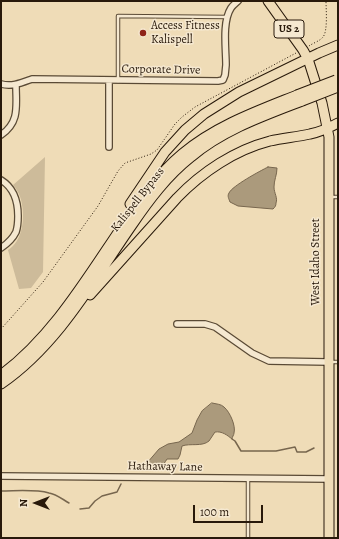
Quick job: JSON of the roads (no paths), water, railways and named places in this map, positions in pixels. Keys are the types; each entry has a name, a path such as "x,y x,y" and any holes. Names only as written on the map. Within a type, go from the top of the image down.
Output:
{"highway":[{"name":"West Idaho Street","path":"268,1 308,59 322,104 329,137 333,197 328,362 329,538"},
{"path":"96,265 108,239 151,172 165,152 185,130 204,114 230,97 338,45"},
{"name":"Kalispell Bypass","path":"1,384 16,373 38,353 55,334 151,198 165,181 184,163 204,147 234,129 299,98 337,82"},
{"name":"Kalispell Bypass","path":"1,375 21,359 42,338 96,265 144,195 181,154 217,130 247,115 299,98"},
{"path":"70,314 89,296 177,198 204,174 231,156 257,145 311,134 338,123"}],"street":[{"name":"Corporate Drive","path":"1,84 12,86 32,79 218,82 222,80 225,75 226,24 231,8 238,1"},
{"path":"109,81 109,147"},
{"path":"1,135 12,125 16,116 16,85"},
{"path":"1,180 10,187 14,194 18,207 18,224 16,232 1,248"},
{"path":"177,324 205,324 215,327 252,353 268,361 328,362"},
{"name":"Hathaway Lane","path":"1,476 328,479"}],"lane":[{"path":"118,81 118,16 228,17"},
{"path":"328,362 338,362"},
{"path":"248,478 248,538"}],"waterway":[{"path":"232,439 241,451 276,451 295,447 297,452 306,452 314,448"},
{"path":"80,509 89,508 102,496 117,492 121,484"},
{"path":"1,491 44,492 54,494 69,503"}],"place":[{"name":"Access Fitness Kalispell","path":"143,33"}]}
